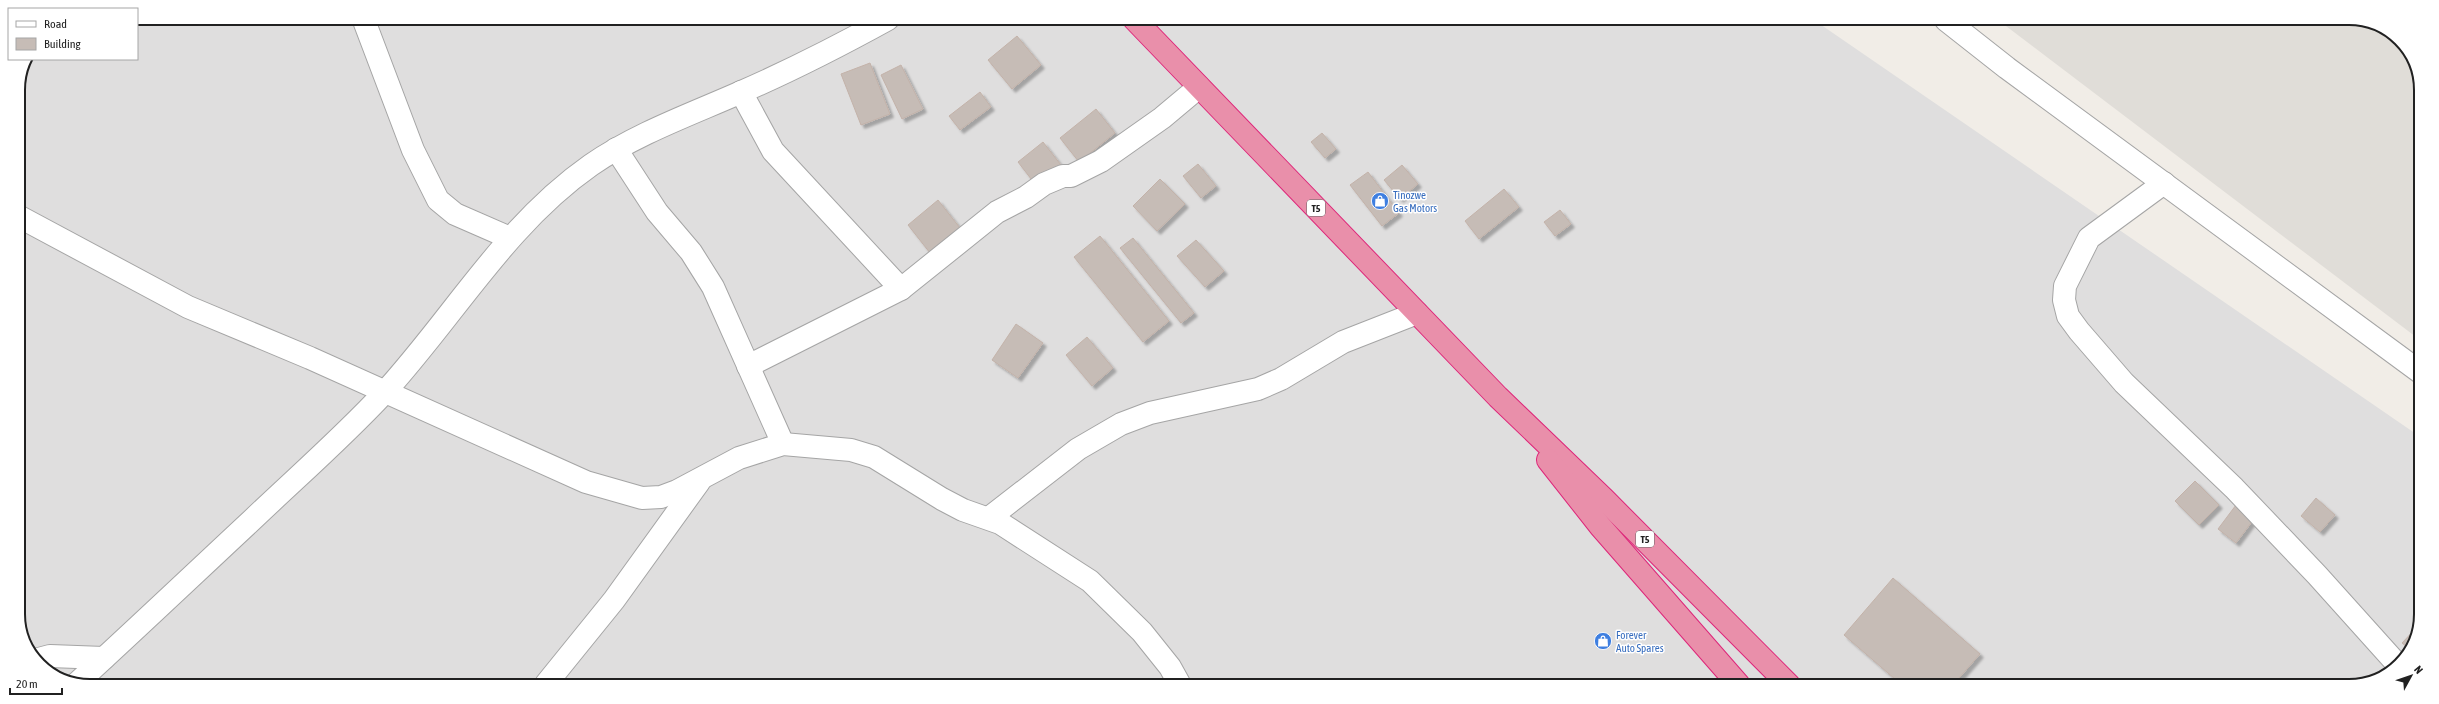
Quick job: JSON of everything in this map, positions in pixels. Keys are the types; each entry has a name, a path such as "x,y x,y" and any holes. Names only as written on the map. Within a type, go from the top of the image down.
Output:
{"highway":[{"name":"T5","path":"1140,25 1498,397 1610,504 1783,679"},
{"name":"T5","path":"1498,397 1600,526 1734,679"}],"street":[{"path":"366,25 413,150 438,200 455,214 510,238"},
{"path":"82,678 351,427 420,351 460,297 510,238 555,193 627,142 741,92 833,49 877,25"},
{"path":"1953,25 2414,368"},
{"path":"748,366 901,289 997,212 1026,197 1044,184 1063,176 1070,176 1101,161 1162,118 1199,87"},
{"path":"741,92 776,156 901,289"},
{"path":"616,149 658,212 700,266 713,287 783,444"},
{"path":"2164,183 2089,238 2065,286 2064,300 2068,316 2093,348 2124,383 2234,488 2317,575 2391,657"},
{"path":"25,220 188,307 385,391 586,482 612,490 642,498 662,497 739,458 783,444 851,450 874,457 942,499 963,510 989,518 1024,538 1090,581 1142,632 1170,667 1177,679"},
{"path":"989,518 1078,449 1121,424 1150,413 1258,389 1281,379 1343,342 1417,313"},
{"path":"550,679 614,600 702,478"},
{"path":"43,658 50,656 104,658"}],"shaded area":[{"path":"138,25 1821,25 2414,433 2414,614 2412,631 2403,650 2398,656 2391,656 2391,663 2370,676 2349,679 90,679 73,677 54,668 44,660 30,639 25,618 26,78 33,60 138,60"},
{"path":"2005,25 2349,25 2366,27 2378,32 2392,41 2409,65 2414,86 2414,335"}],"building":[{"path":"1017,36 1041,65 1012,89 988,60"},
{"path":"870,63 890,114 861,125 841,74"},
{"path":"901,65 923,109 902,119 881,75"},
{"path":"980,92 991,107 960,130 949,116"},
{"path":"1096,109 1115,133 1079,162 1060,138"},
{"path":"1322,133 1336,149 1325,158 1311,142"},
{"path":"1043,142 1061,165 1035,184 1018,162"},
{"path":"1198,164 1216,186 1201,198 1183,176"},
{"path":"1402,165 1418,184 1400,199 1384,180"},
{"path":"1368,172 1399,213 1382,226 1350,185"},
{"path":"1160,179 1185,204 1157,231 1133,206"},
{"path":"1504,189 1519,207 1479,239 1465,221"},
{"path":"938,200 964,233 934,258 908,225"},
{"path":"1560,210 1571,224 1555,236 1544,222"},
{"path":"1100,236 1169,321 1143,342 1074,257"},
{"path":"1133,238 1194,313 1181,323 1120,248"},
{"path":"1196,240 1224,271 1205,287 1177,256"},
{"path":"1016,324 1043,343 1018,378 992,360"},
{"path":"1087,337 1113,368 1092,386 1066,355"},
{"path":"2195,481 2219,505 2199,525 2175,501"},
{"path":"2316,498 2335,515 2320,532 2301,516"},
{"path":"2236,505 2254,519 2236,543 2218,529"},
{"path":"1893,578 1980,654 1958,679 1895,679 1844,635"},
{"path":"2411,633 2405,646 2402,643"}],"place":[{"name":"Tinozwe Gas Motors","path":"1380,201"},
{"name":"Forever Auto Spares","path":"1603,641"}]}
